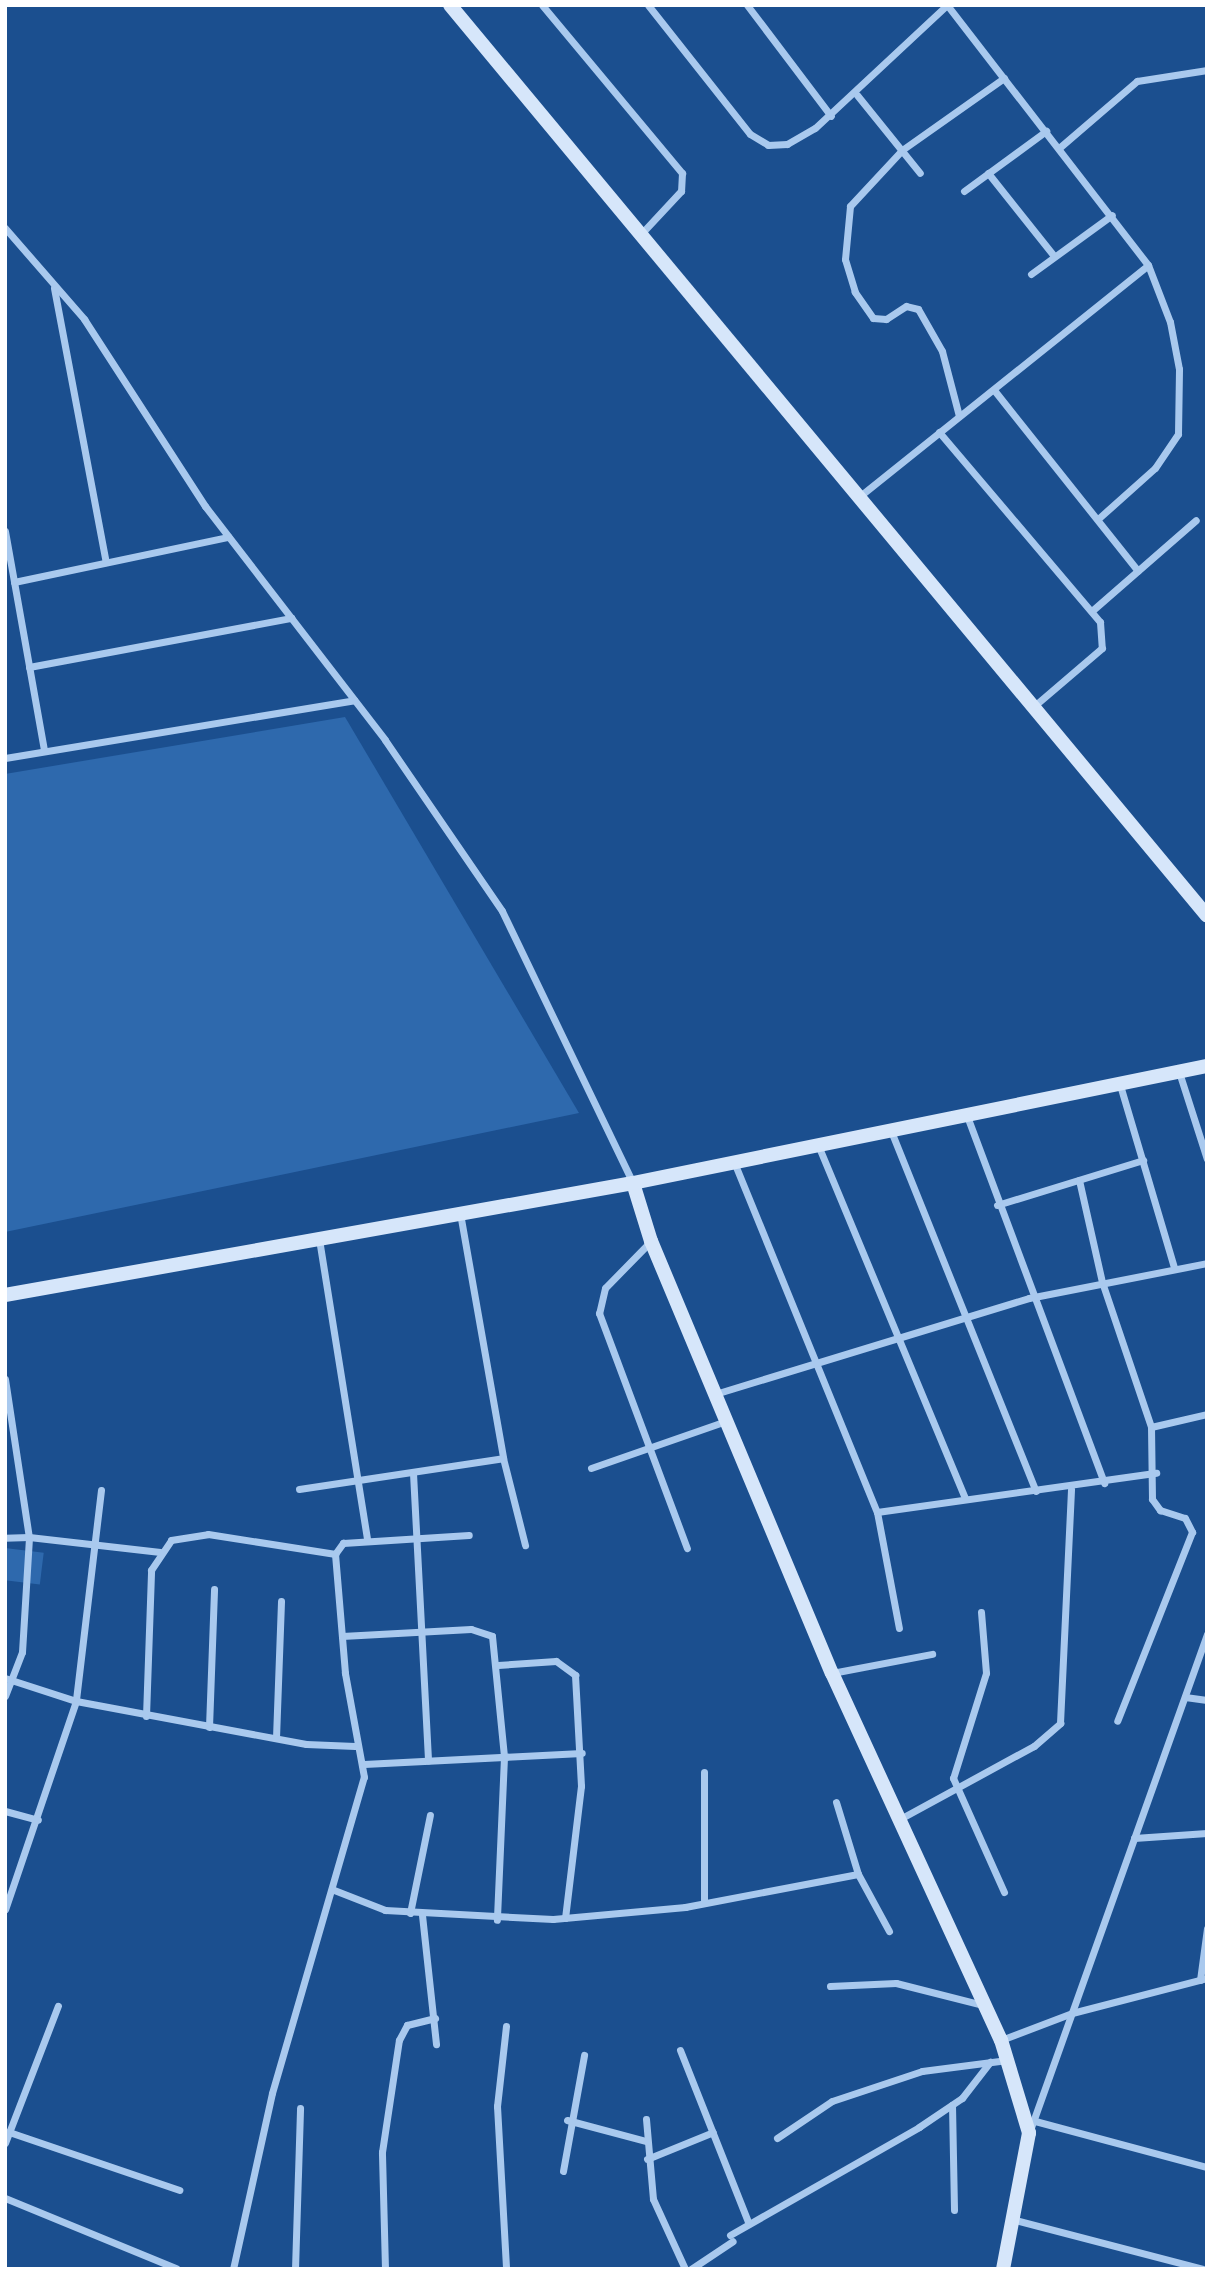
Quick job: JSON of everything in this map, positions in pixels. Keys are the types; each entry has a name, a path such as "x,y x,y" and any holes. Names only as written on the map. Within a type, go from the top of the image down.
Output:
{"street":[{"path":"450,5 1207,916"},
{"path":"542,5 682,173 681,191 640,234"},
{"path":"660,5 650,8 750,134 768,145 787,144 857,96 947,5 1148,265 1179,369 1178,434 1155,468 1099,518"},
{"path":"747,5 831,116"},
{"path":"1059,148 1137,81 1164,73 1207,70"},
{"path":"960,416 942,351 923,316 913,306 873,318 855,292 845,259 849,206 902,150 1004,78"},
{"path":"857,96 920,173"},
{"path":"964,191 1046,131"},
{"path":"988,173 1054,256"},
{"path":"1031,274 1112,215"},
{"path":"5,228 54,288 84,319 228,537 354,700 502,911 633,1183 651,1241 714,1394 728,1420 832,1673 1000,2040 1032,2127"},
{"path":"860,496 1148,265"},
{"path":"54,288 106,562"},
{"path":"994,390 1099,518 1138,571"},
{"path":"939,432 1094,609 1102,648 1033,707"},
{"path":"1094,609 1196,520"},
{"path":"5,531 44,751"},
{"path":"14,582 228,537"},
{"path":"29,667 291,618"},
{"path":"5,758 354,700"},
{"path":"5,1295 633,1183 1207,1066"},
{"path":"1179,1072 1207,1159"},
{"path":"1120,1085 1174,1267"},
{"path":"967,1116 1030,1298 1104,1483"},
{"path":"891,1131 963,1316 1036,1491"},
{"path":"818,1145 965,1498"},
{"path":"998,1205 1143,1160"},
{"path":"734,1161 818,1361 877,1513 899,1628"},
{"path":"1079,1180 1102,1282 1151,1427 1156,1473 1155,1506 1185,1518 1191,1540 1117,1721"},
{"path":"460,1212 503,1458 525,1545"},
{"path":"319,1239 368,1540"},
{"path":"651,1241 605,1288 599,1313 687,1548"},
{"path":"714,1394 897,1334 1030,1298 1174,1267 1207,1263"},
{"path":"5,1379 29,1537 25,1628 5,1696"},
{"path":"1151,1427 1207,1414"},
{"path":"591,1468 728,1420"},
{"path":"299,1489 503,1458"},
{"path":"413,1473 418,1632 428,1761"},
{"path":"877,1513 965,1498 1071,1489 1156,1473"},
{"path":"898,1821 1034,1746 1060,1723 1071,1489"},
{"path":"5,1909 38,1820 76,1701 102,1490"},
{"path":"146,1716 147,1616 160,1552 172,1540 208,1534 335,1554"},
{"path":"233,2269 272,2093 334,1890 364,1764 355,1746 335,1554 343,1543 469,1535"},
{"path":"5,1538 29,1537 97,1547 160,1552"},
{"path":"209,1727 214,1589"},
{"path":"276,1738 281,1601"},
{"path":"981,1612 986,1673 953,1765 956,1788 1004,1892"},
{"path":"342,1636 488,1630 498,1665 505,1757 497,1920"},
{"path":"1003,2269 1032,2127 1207,1633"},
{"path":"832,1673 932,1654"},
{"path":"498,1665 556,1661 572,1669 582,1753 565,1918"},
{"path":"8,1679 76,1701 146,1716 276,1738 355,1746"},
{"path":"1185,1697 1207,1700"},
{"path":"364,1764 582,1753"},
{"path":"704,1772 704,1903"},
{"path":"836,1802 858,1874 888,1931"},
{"path":"5,1811 38,1820"},
{"path":"410,1913 430,1815"},
{"path":"1134,1838 1207,1833"},
{"path":"334,1890 422,1915 497,1920 565,1918 704,1903 858,1874"},
{"path":"422,1915 436,2044"},
{"path":"1000,2040 1072,2013 1203,1979 1207,1928"},
{"path":"830,1986 896,1983 984,2006"},
{"path":"5,2143 58,2006"},
{"path":"385,2269 382,2152 398,2040 407,2025 435,2018"},
{"path":"506,2026 497,2106 506,2269"},
{"path":"680,2050 749,2224"},
{"path":"563,2171 568,2120 584,2056"},
{"path":"777,2138 832,2101 933,2067 1007,2060"},
{"path":"691,2269 749,2224 952,2105 990,2062"},
{"path":"952,2105 954,2210"},
{"path":"296,2269 300,2108"},
{"path":"646,2119 653,2199 684,2266"},
{"path":"568,2120 646,2141"},
{"path":"1032,2127 1207,2167"},
{"path":"9,2132 179,2190"},
{"path":"648,2159 713,2132"},
{"path":"5,2198 176,2267"},
{"path":"1015,2220 1203,2269"}],"shaded area":[{"path":"345,717 579,1113 5,1232 5,774"},
{"path":"5,1548 44,1553 40,1585 5,1580"}]}
